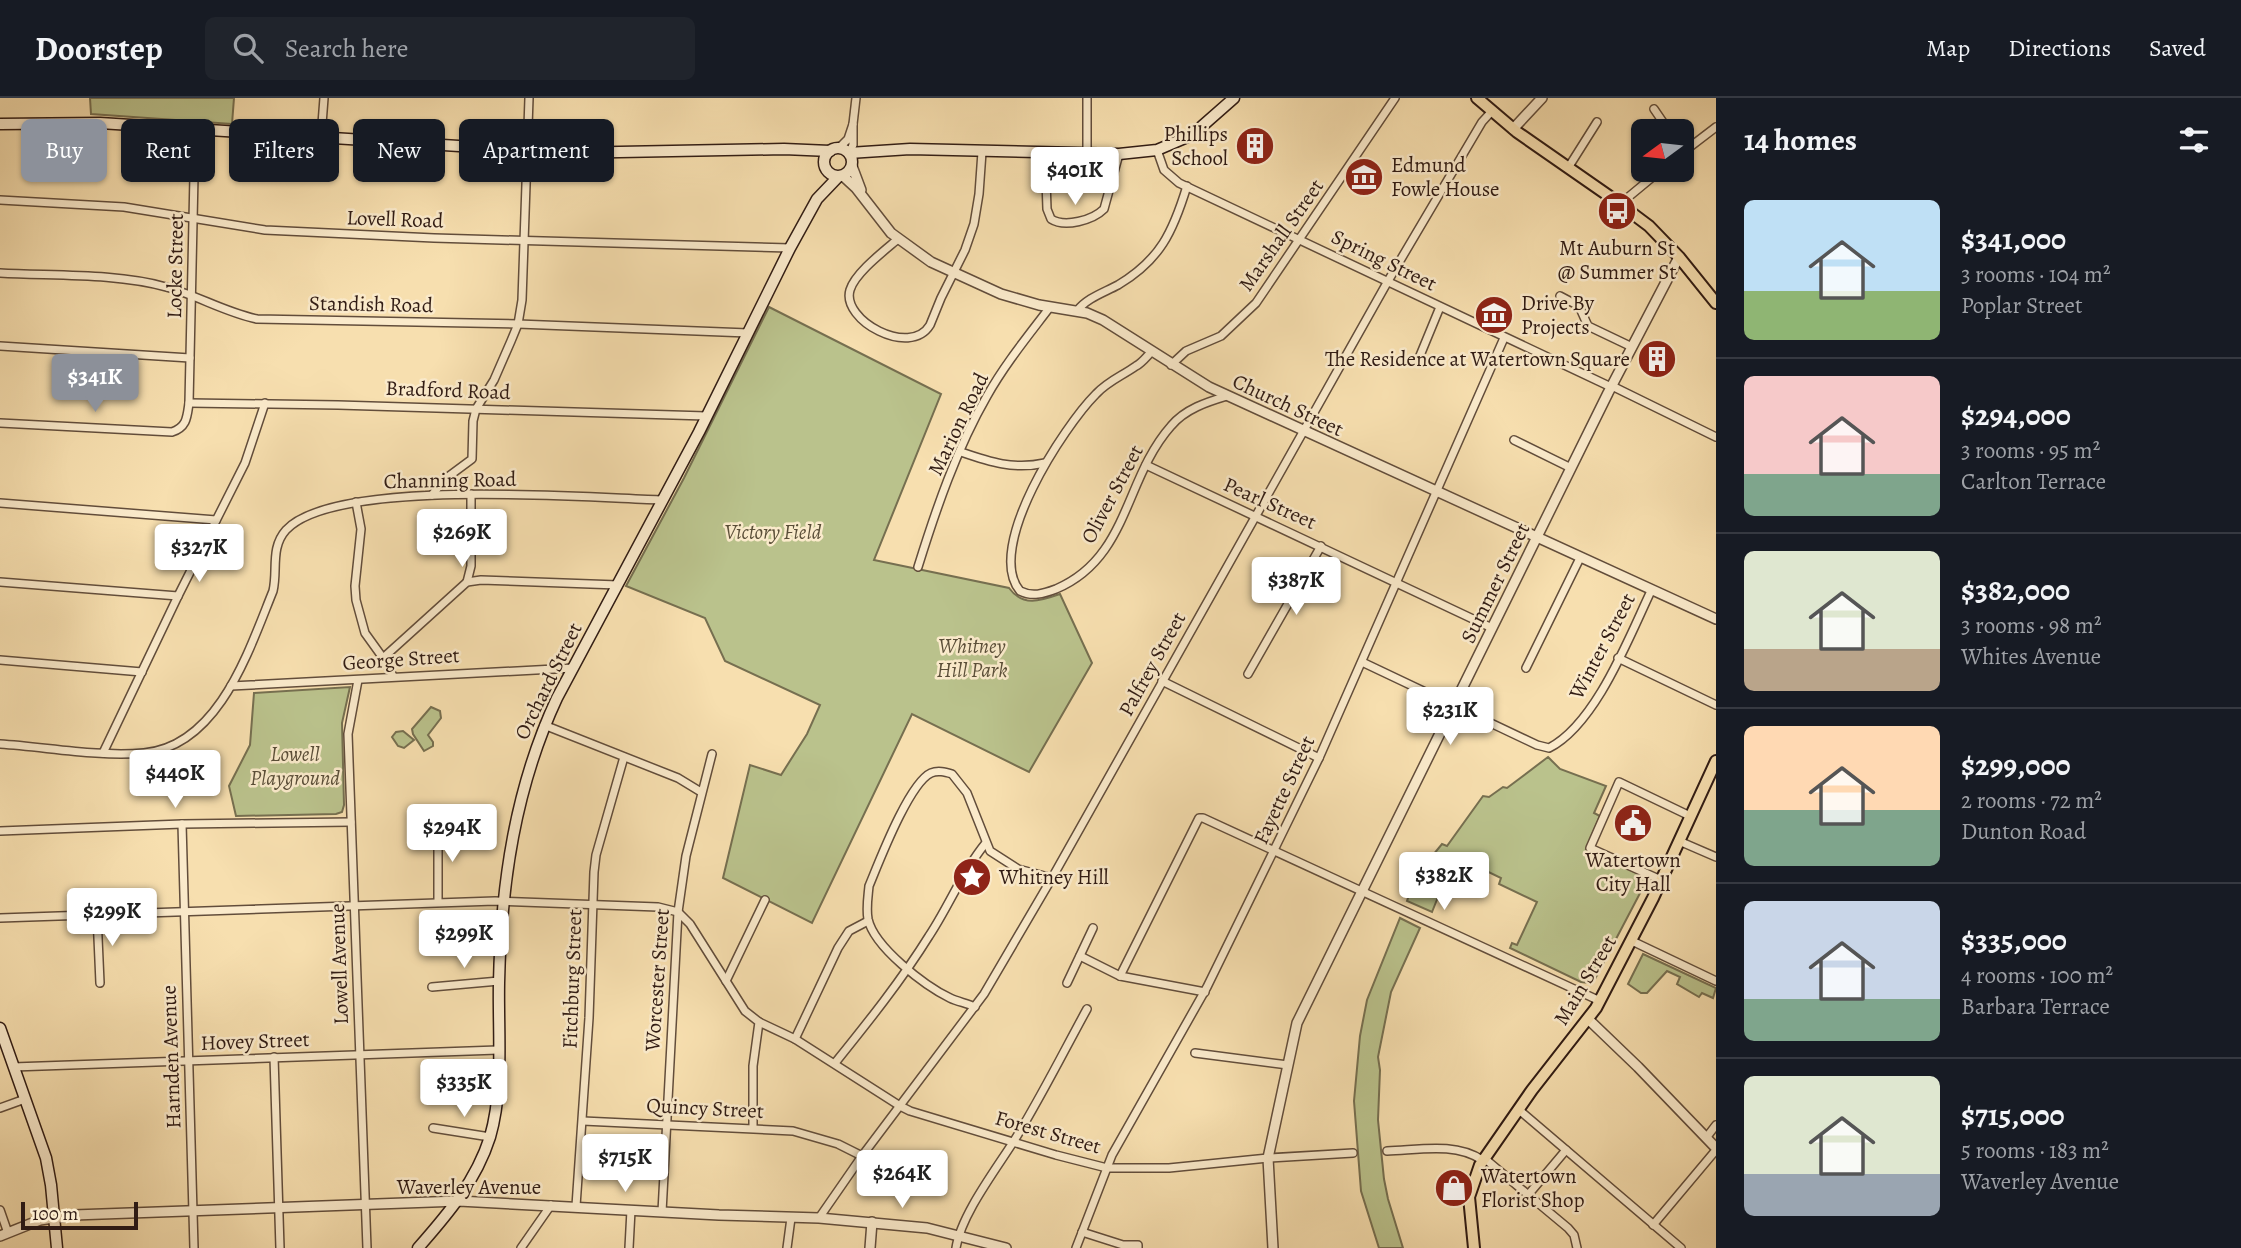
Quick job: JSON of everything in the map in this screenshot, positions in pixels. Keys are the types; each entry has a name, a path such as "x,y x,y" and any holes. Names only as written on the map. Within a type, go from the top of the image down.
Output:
{"main road":[{"path":"614,153 915,149 1119,154 1157,150 1192,135 1234,98"},
{"path":"1477,98 1513,129 1653,230 1716,303"},
{"path":"0,124 121,125"},
{"path":"339,138 459,146"},
{"path":"800,150 825,167 831,175 840,176 866,157 880,151"},
{"path":"842,151 852,166"},
{"path":"825,167 825,158 842,151"},
{"name":"Orchard Street","path":"418,1248 459,1201 490,1137 496,1112 502,901 522,794 544,725 817,199 825,167"},
{"name":"Orchard Street","path":"817,199 840,176"},
{"name":"Main Street","path":"1474,1248 1469,1197 1475,1175 1518,1109 1600,1001 1632,941 1716,761"},
{"path":"1,1034 46,1158 57,1248"}],"street":[{"path":"322,119 324,98"},
{"path":"528,119 529,98"},
{"path":"842,151 853,145 856,98"},
{"path":"1087,98 1087,153"},
{"name":"Marshall Street","path":"1171,365 1186,351 1221,336 1256,303 1395,98"},
{"path":"1513,129 1542,98"},
{"path":"1654,109 1661,119"},
{"name":"Palfrey Street","path":"819,1218 862,1156 975,1007 1052,878 1388,281 1482,122 1492,111"},
{"path":"1568,168 1597,122"},
{"path":"1694,143 1716,127"},
{"name":"Spring Street","path":"1157,150 1168,175 1186,186 1716,437"},
{"path":"898,239 857,278 850,290 850,307 862,320 897,338 911,339 923,335 930,325 970,238 978,210 982,152"},
{"path":"1045,152 1047,209 1051,219 1059,223 1091,218 1104,209 1119,154"},
{"name":"Church Street","path":"852,166 866,201"},
{"name":"Church Street","path":"840,176 850,181 882,223 920,256 1001,294 1094,315 1112,324 1171,365 1227,396 1716,619"},
{"name":"Locke Street","path":"189,403 194,182"},
{"path":"432,495 445,479 472,459 476,409 494,380 518,324 522,300 525,182"},
{"path":"1620,204 1647,182"},
{"path":"1077,311 1090,299 1128,279 1155,256 1174,225 1186,186"},
{"name":"Lovell Road","path":"0,200 124,207 265,230 790,248"},
{"name":"Summer Street","path":"1273,1248 1268,1158 1297,1023 1611,387 1679,257"},
{"name":"Standish Road","path":"0,273 135,280 168,287 233,314 257,319 518,324 748,333"},
{"path":"1560,296 1579,306 1588,326 1632,347"},
{"name":"Marion Road","path":"918,567 931,525 988,394 1050,307"},
{"path":"1419,358 1440,307"},
{"name":"Fayette Street","path":"1076,1248 1107,1168 1145,1095 1205,992 1276,850 1504,338"},
{"path":"0,346 190,358"},
{"path":"961,452 1004,466 1045,463 1077,415 1096,394 1114,378 1136,366 1152,351"},
{"name":"Oliver Street","path":"1045,463 1027,501 1012,550 1011,570 1014,583 1020,591 1034,595 1072,581 1092,565 1116,534 1146,465 1163,435 1177,419 1195,408 1227,396"},
{"path":"0,423 172,432 186,423 189,403"},
{"name":"Bradford Road","path":"189,403 706,416"},
{"path":"103,752 245,463 265,403"},
{"path":"1514,440 1571,468"},
{"name":"Pearl Street","path":"1146,465 1492,628"},
{"path":"383,658 467,582 471,566 471,494"},
{"name":"Channing Road","path":"0,744 144,753 181,741 212,713 231,686 273,591 276,580 274,559 278,543 287,530 321,512 384,497 432,495 663,500"},
{"path":"356,502 361,529 356,600 365,633 393,676"},
{"path":"0,503 216,520"},
{"path":"1248,674 1321,546"},
{"path":"1526,668 1580,558"},
{"path":"467,582 481,580 618,585"},
{"path":"0,582 178,596"},
{"name":"Winter Street","path":"1362,662 1537,745 1549,748 1568,733 1589,710 1651,591"},
{"path":"1618,658 1716,705"},
{"path":"0,660 142,672"},
{"name":"George Street","path":"231,686 573,668"},
{"name":"Lowell Avenue","path":"358,680 348,734 367,1248"},
{"path":"1162,681 1319,758"},
{"path":"544,725 678,778 701,792"},
{"name":"Worcester Street","path":"662,1212 678,912 687,856 712,754"},
{"name":"Fitchburg Street","path":"576,1206 583,1121 596,855 624,757"},
{"path":"975,1007 950,998 907,968 885,947 868,921 869,886 913,791 929,774 944,771 953,774 971,803 985,844 1003,861 1018,869 1052,878"},
{"path":"1661,880 1590,848 1619,782 1690,816"},
{"path":"1120,976 1199,818 1212,821 1276,850 1600,1001"},
{"path":"0,831 351,819"},
{"name":"Harnden Avenue","path":"182,824 194,1248"},
{"path":"438,827 438,902"},
{"path":"1679,841 1716,857"},
{"path":"835,1063 907,968 985,844"},
{"path":"726,981 765,900"},
{"path":"0,918 502,901 658,907 678,912 699,936 745,1011 759,1022 753,1066 753,1128"},
{"path":"97,915 100,983"},
{"path":"796,1039 838,948 849,932 868,921"},
{"path":"1067,983 1093,928"},
{"path":"1632,941 1716,981"},
{"path":"1080,956 1120,976 1205,992"},
{"path":"432,987 499,981"},
{"path":"957,1248 958,1235 1087,1009"},
{"path":"1588,1019 1716,1149 1653,1226"},
{"name":"Forest Street","path":"759,1022 796,1039 900,1106 1107,1168 1169,1168 1353,1153"},
{"name":"Hovey Street","path":"13,1067 498,1050"},
{"path":"1195,1053 1288,1065"},
{"path":"274,1057 280,1248"},
{"path":"0,1108 25,1099"},
{"path":"1518,1109 1681,1248"},
{"name":"Quincy Street","path":"583,1121 793,1131 816,1136 862,1156"},
{"path":"1706,1138 1716,1125"},
{"path":"433,1128 490,1137"},
{"path":"1387,1151 1458,1149 1483,1159 1568,1228 1574,1235 1577,1248"},
{"path":"1528,1195 1566,1150"},
{"name":"Waverley Avenue","path":"4,1235 33,1222 54,1217 459,1201 872,1222 928,1228 1006,1248"},
{"path":"521,1248 551,1205"},
{"path":"0,1210 4,1235"},
{"path":"629,1248 631,1210"},
{"path":"787,1248 791,1217"},
{"path":"870,1248 872,1222"},
{"path":"1082,1233 1124,1245 1138,1245 1138,1248"}],"green space":[{"path":"90,98 234,98 232,119 229,119 229,124 215,123 215,119 162,119 91,114"},
{"path":"769,307 941,394 874,560 1009,588 1026,600 1039,600 1060,594 1092,663 1029,772 912,714 812,923 723,878 750,765 781,775 807,734 820,705 725,661 705,618 626,586 684,478"},
{"name":"Lowell Playground","path":"350,687 342,723 342,812 236,816 229,786 250,745 254,693"},
{"path":"431,707 440,711 441,718 428,735 433,746 424,751 412,729"},
{"path":"403,731 414,740 404,748 398,746 392,737 396,732"},
{"path":"1548,757 1560,769 1606,786 1594,813 1600,816 1586,849 1648,878 1595,979 1589,983 1581,982 1510,948 1512,943 1517,945 1537,902 1499,884 1501,878 1468,862 1460,861 1446,877 1432,912 1407,901 1415,877 1442,844 1447,846 1483,796 1489,797 1503,787 1507,788"},
{"path":"1400,918 1420,928 1391,992 1378,1057 1378,1120 1384,1179 1403,1248 1379,1248 1361,1191 1354,1101 1360,1036 1367,1000"},
{"path":"1643,954 1716,988 1713,998 1702,993 1699,997 1677,984 1680,977 1667,971 1647,993 1641,993 1628,984"}],"place":[{"name":"Phillips School","path":"1255,146"},
{"name":"Edmund Fowle House","path":"1364,177"},
{"name":"Mt Auburn St @ Summer St","path":"1617,211"},
{"name":"Drive By Projects","path":"1494,315"},
{"name":"The Residence at Watertown Square","path":"1657,359"},
{"name":"Watertown City Hall","path":"1633,823"},
{"name":"Whitney Hill","path":"972,877"},
{"name":"Watertown Florist Shop","path":"1454,1188"}],"park label":[{"name":"Victory Field","path":"773,532"},
{"name":"Whitney Hill Park","path":"972,658"}]}
